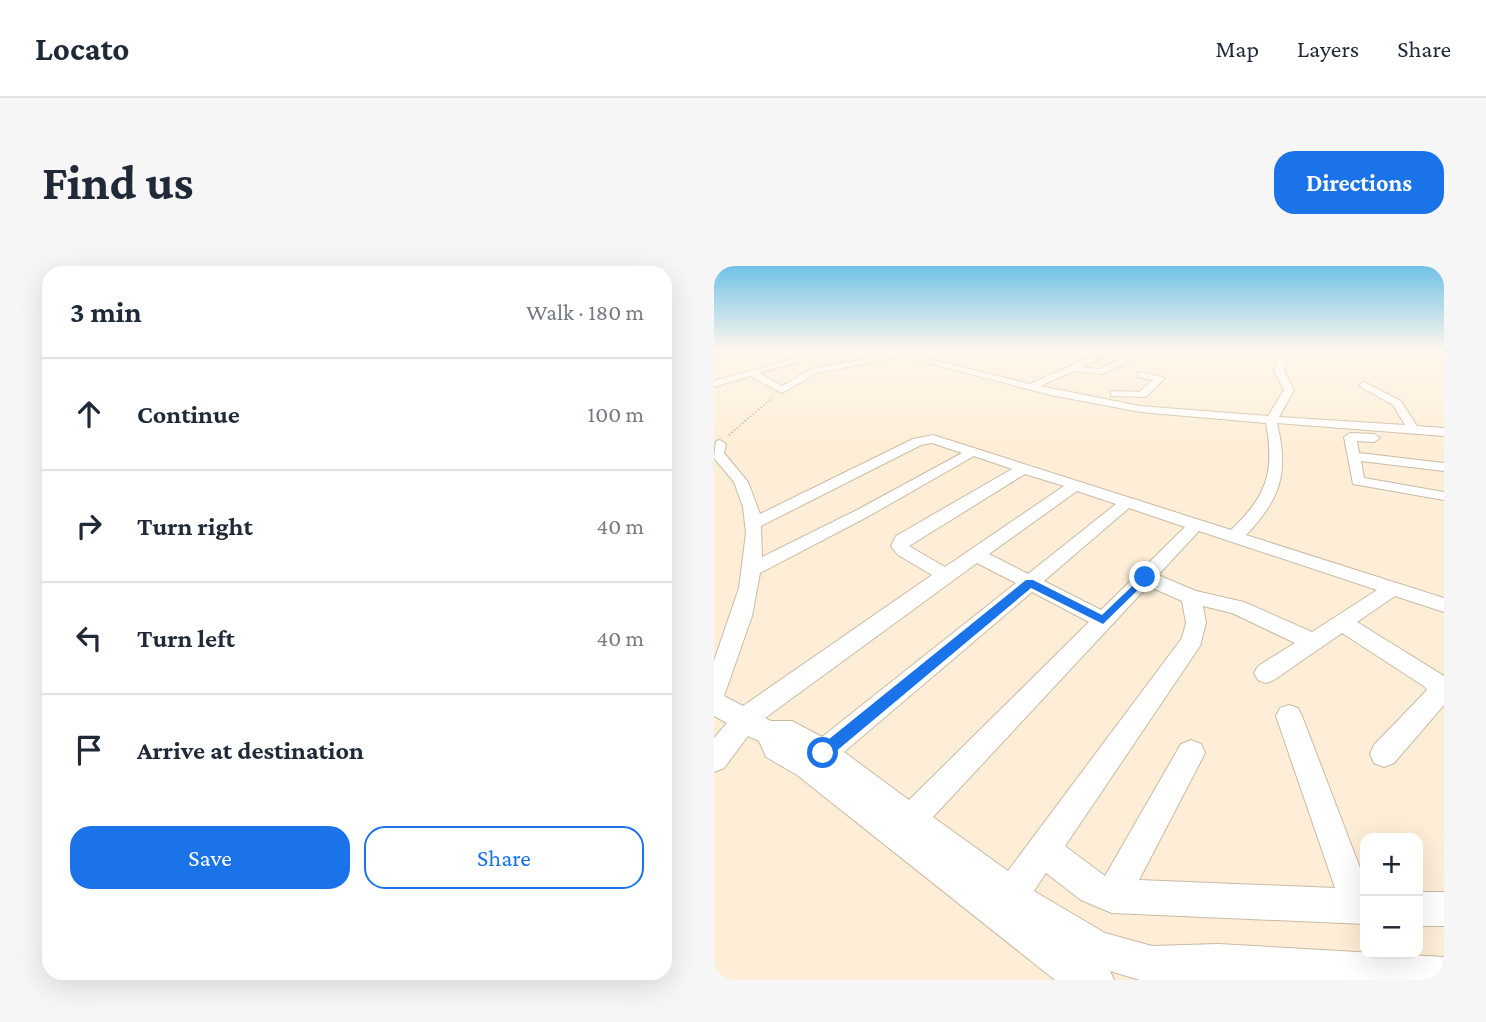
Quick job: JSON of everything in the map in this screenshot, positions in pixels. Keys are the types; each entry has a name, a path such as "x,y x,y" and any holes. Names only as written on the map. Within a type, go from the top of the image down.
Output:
{"street":[{"path":"770,383 782,390 793,383"},
{"path":"1019,383 1140,409 1222,418 1441,431 1444,445"},
{"path":"1031,387 1038,383"},
{"path":"1057,383 1137,396 1154,383"},
{"path":"1233,537 1257,515 1274,489 1277,445 1271,421 1274,412 1289,395 1284,383"},
{"path":"1364,385 1396,403 1413,429"},
{"path":"1384,426 1390,440 1350,436 1358,481 1444,496"},
{"path":"753,524 922,440 933,439 1444,605"},
{"path":"714,692 743,611 751,570 753,524 741,481 717,453 720,444"},
{"path":"751,570 863,513 972,452"},
{"path":"1352,456 1396,456 1444,467"},
{"path":"1396,456 1408,490"},
{"path":"944,574 904,551 900,546 902,540 1023,469"},
{"path":"714,759 756,727 762,704 944,574 1074,486"},
{"path":"823,753 1126,503"},
{"path":"911,819 1195,526"},
{"path":"974,554 1103,620"},
{"path":"1145,577 1191,597 1237,607 1314,642"},
{"path":"1266,673 1394,588"},
{"path":"1012,894 1192,640 1196,623 1191,597"},
{"path":"1342,623 1433,680 1439,687 1439,694 1384,754"},
{"path":"714,703 756,727 776,748 807,766 1034,943 1070,968 1112,973 1218,963 1444,976"},
{"path":"1289,716 1360,902"},
{"path":"756,727 792,733 823,753 1012,894 1081,941 1112,973"},
{"path":"1112,896 1191,753"},
{"path":"1044,849 1082,882 1112,896 1360,907"},
{"path":"1423,909 1444,909"}],"path":[{"path":"720,444 782,390"}],"route":[{"path":"823,753 1030,583 1103,620 1145,577"}]}
